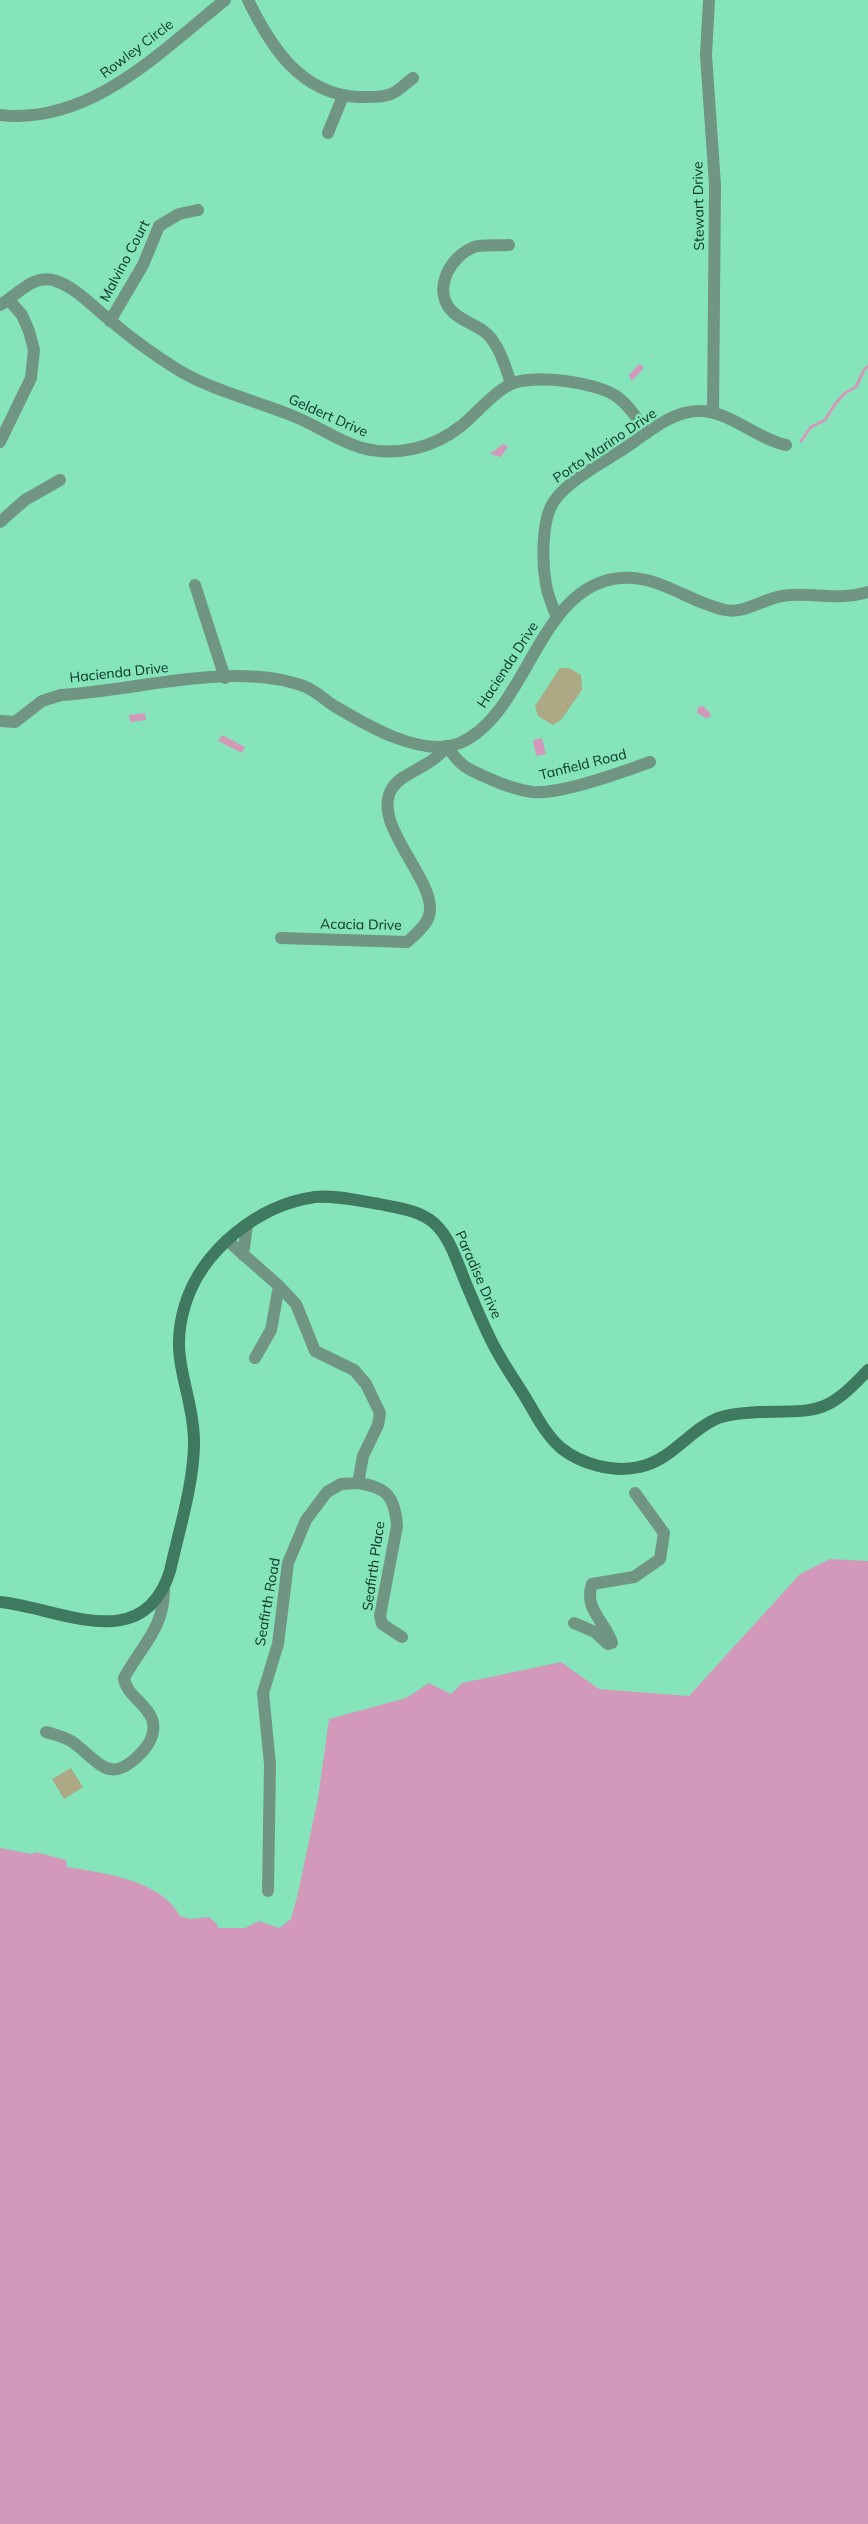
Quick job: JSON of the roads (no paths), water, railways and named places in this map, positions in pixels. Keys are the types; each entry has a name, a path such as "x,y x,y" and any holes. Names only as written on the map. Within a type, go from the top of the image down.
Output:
{"street":[{"name":"Rowley Circle","path":"0,115 20,118 46,113 80,104 104,92 130,76 225,0"},
{"path":"248,0 265,35 277,52 297,73 342,96 370,98 391,94 413,78"},
{"name":"Stewart Drive","path":"709,0 706,55 715,185 713,413"},
{"path":"328,133 342,96"},
{"name":"Malvino Court","path":"110,321 143,265 159,226 179,214 198,210"},
{"path":"509,245 476,246 461,255 450,268 443,282 445,298 451,310 493,339 511,384"},
{"name":"Geldert Drive","path":"4,302 39,279 56,281 82,296 110,321 189,376 295,416 347,443 379,452 425,447 444,438 461,426 492,396 511,384 532,380 581,384 606,390 622,400 648,432"},
{"path":"0,442 6,434 11,417 31,378 34,350 22,315 4,302"},
{"name":"Porto Marino Drive","path":"557,618 546,585 544,534 554,501 566,488 648,432 683,413 697,410 713,413 767,440 786,445"},
{"path":"0,522 25,500 60,480"},
{"name":"Hacienda Drive","path":"0,721 15,722 42,701 61,695 262,676 307,688 335,707 386,735 417,744 447,746 461,742 493,717 557,618 577,596 593,586 620,578 651,580 727,611 782,596 842,598 868,592"},
{"path":"194,585 225,678"},
{"name":"Tanfield Road","path":"447,746 458,762 473,771 496,782 532,792 557,790 650,762"},
{"name":"Acacia Drive","path":"281,938 407,942 423,928 431,909 427,890 393,831 388,806 392,788 406,776 439,757 447,746"},
{"name":"Paradise Drive","path":"0,1602 26,1606 77,1620 113,1622 139,1614 148,1609 164,1590 170,1571 193,1454 192,1422 179,1360 181,1322 196,1278 205,1263 227,1240 247,1225 291,1204 320,1197 401,1208 433,1222 450,1245 498,1353 550,1437 578,1458 603,1466 630,1469 654,1463 699,1429 722,1417 743,1413 803,1412 826,1407 844,1395 868,1370"},
{"path":"243,1255 247,1225"},
{"path":"227,1240 279,1286 296,1304 315,1351 354,1370 366,1384 380,1413 378,1425 363,1456 358,1483"},
{"path":"255,1358 271,1330 279,1286"},
{"name":"Seafirth Place","path":"358,1483 382,1488 390,1497 396,1512 397,1526 380,1616 382,1624 402,1637"},
{"name":"Seafirth Road","path":"268,1891 270,1764 263,1693 278,1644 288,1563 306,1520 328,1492 341,1484 358,1483"},
{"path":"574,1622 595,1632 608,1644 612,1644 589,1599 592,1584 634,1577 660,1559 664,1532 635,1492"},
{"path":"46,1732 73,1742 97,1764 108,1770 122,1767 143,1751 152,1736 152,1719 145,1707 129,1690 124,1678 156,1628 164,1606 164,1590"}],"waterway":[{"path":"801,441 811,427 825,420 845,393 856,387 868,366"}]}
